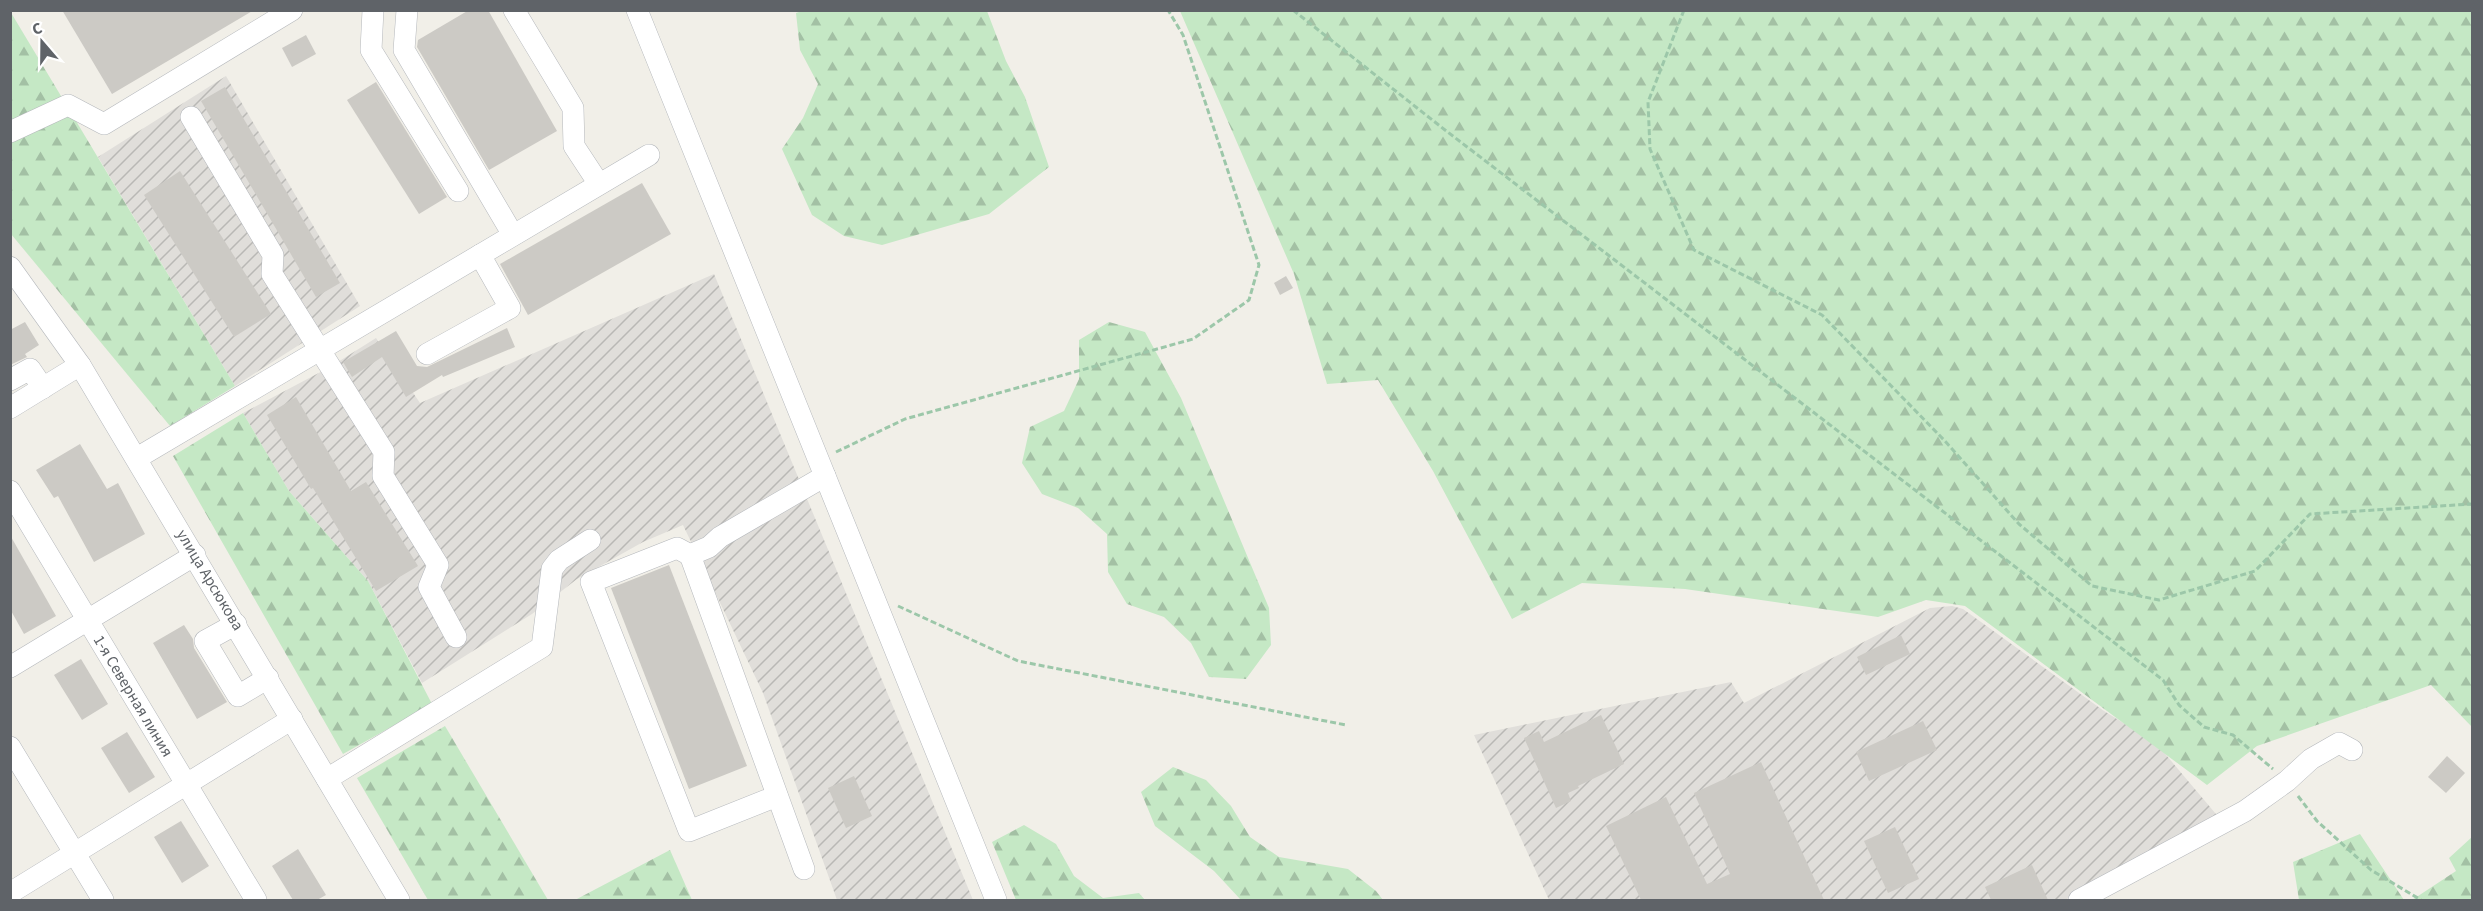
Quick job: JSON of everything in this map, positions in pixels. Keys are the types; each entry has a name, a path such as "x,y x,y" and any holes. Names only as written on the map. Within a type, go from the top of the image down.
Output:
{"street":[{"path":"10,132 68,105 104,124 292,10"},
{"path":"373,10 371,50 458,191"},
{"path":"407,10 404,50 513,235"},
{"path":"514,10 573,108 574,146 599,184"},
{"path":"637,10 996,900"},
{"path":"191,117 273,255 272,274 384,452 383,476 438,565 429,587 456,637"},
{"path":"137,458 649,154"},
{"path":"427,354 510,308 480,255"},
{"name":"улица Арсюкова","path":"10,267 80,365 399,900"},
{"path":"10,408 80,365"},
{"path":"10,380 30,369 43,388"},
{"path":"690,555 709,547 720,537 821,468"},
{"name":"1-я Северная линия","path":"14,505 88,620 256,900"},
{"path":"327,778 542,647 552,569 559,560 590,540"},
{"path":"777,796 689,831 591,582 677,548 690,555 804,869"},
{"path":"13,660 88,620 195,555"},
{"path":"236,624 205,641 216,660 238,696 268,678"},
{"path":"10,893 292,719"},
{"path":"2079,900 2245,811 2311,759 2339,743 2352,750"},
{"path":"10,747 103,900"}],"path":[{"path":"821,468 906,419 1193,339 1249,300 1259,265 1183,35 1168,10"},
{"path":"1293,10 2163,680"},
{"path":"1684,10 1648,102 1650,149 1694,250 1822,315 1944,440 2019,524 2092,586 2158,600 2255,572 2310,514 2472,504"},
{"path":"873,595 1018,661 1346,725"}],"shaded area":[{"path":"226,76 360,306 235,386 98,157"},
{"path":"714,274 973,900 837,900 763,693 683,525 643,542 577,579 532,614 422,683 368,581 289,491 243,413 330,367 376,338 420,403"},
{"path":"1952,606 1963,609 2104,711 2156,743 2221,820 2065,900 1549,900 1474,735 1731,682 1744,703 1930,608"}],"green space":[{"path":"10,11 235,386 170,426 11,234"},
{"path":"802,11 987,11 1006,61 1025,97 1049,167 989,214 882,245 844,236 812,215 782,149 803,118 818,84 800,50 796,13"},
{"path":"1180,11 2472,11 2472,727 2431,685 2257,746 2207,785 1965,606 1926,600 1878,617 1685,589 1582,583 1512,619 1433,471 1378,380 1327,384 1294,274"},
{"path":"1109,322 1145,332 1181,398 1269,608 1271,645 1246,679 1209,677 1191,643 1164,617 1127,604 1108,572 1107,534 1078,508 1042,494 1022,463 1030,427 1064,411 1079,379 1079,340"},
{"path":"243,413 289,491 368,581 432,704 343,754 173,456"},
{"path":"445,726 548,900 428,900 357,778"},
{"path":"1173,767 1206,780 1231,806 1250,837 1279,857 1348,869 1376,891 1383,900 1240,899 1214,871 1155,826 1141,792"},
{"path":"1024,825 1056,844 1074,876 1103,898 1139,893 1145,900 1016,900 992,842"},
{"path":"2360,834 2404,900 2299,900 2293,862"},
{"path":"2472,837 2472,900 2412,900 2456,871 2449,858"},
{"path":"670,850 692,900 575,900"}],"building":[{"path":"62,10 254,10 112,94"},
{"path":"469,10 488,10 557,131 489,170 417,47 418,40"},
{"path":"306,35 316,54 292,67 282,48"},
{"path":"376,82 447,197 419,214 347,100"},
{"path":"225,87 340,283 316,297 201,101"},
{"path":"180,171 271,314 234,337 144,195"},
{"path":"642,183 671,234 528,315 500,264"},
{"path":"1286,276 1293,288 1280,295 1274,283"},
{"path":"25,322 39,345 25,354 27,357 10,365 10,330"},
{"path":"507,328 515,347 443,377 442,375 406,397 382,357 352,377 343,362 396,331 417,366 427,367"},
{"path":"296,397 351,491 366,482 418,566 376,591 267,415"},
{"path":"80,444 107,489 118,483 145,534 94,562 58,496 54,498 36,470"},
{"path":"10,535 56,616 24,634 10,609"},
{"path":"669,565 747,766 689,789 611,588"},
{"path":"184,625 193,639 194,648 227,702 197,719 153,643"},
{"path":"1901,635 1910,654 1866,675 1857,657"},
{"path":"81,659 108,704 82,720 54,675"},
{"path":"1601,715 1624,764 1578,786 1579,788 1568,793 1571,801 1556,808 1524,738 1539,731 1544,742"},
{"path":"1923,721 1937,750 1869,781 1856,752"},
{"path":"127,732 155,777 129,793 101,748"},
{"path":"2447,756 2465,773 2446,793 2428,777"},
{"path":"1761,762 1824,900 1641,900 1606,826 1666,797 1707,884 1730,874 1694,793"},
{"path":"854,776 872,816 846,828 828,788"},
{"path":"181,821 209,866 182,883 154,837"},
{"path":"1895,827 1919,879 1888,893 1864,841"},
{"path":"298,849 326,895 317,900 293,900 272,866"},
{"path":"2032,865 2048,900 1991,900 1985,887"}]}
